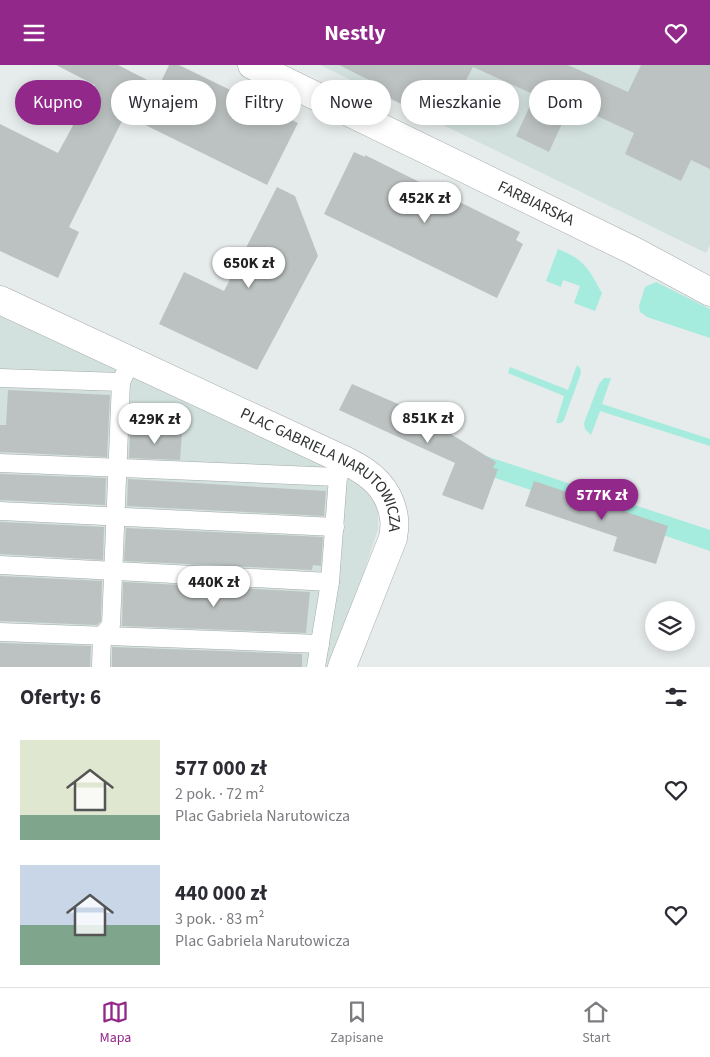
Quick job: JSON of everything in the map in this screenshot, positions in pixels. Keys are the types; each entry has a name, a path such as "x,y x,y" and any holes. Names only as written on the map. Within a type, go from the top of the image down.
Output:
{"street":[{"name":"FARBIARSKA","path":"252,65 634,251 710,291"},
{"name":"PLAC GABRIELA NARUTOWICZA","path":"0,300 126,372 342,469 360,468 376,479 388,499 395,519 393,538 342,667"}],"lane":[{"path":"0,378 126,372 118,468 111,625 102,636 101,667"},
{"path":"0,463 118,468 342,469 330,582 316,667"},
{"path":"0,511 335,527"},
{"path":"0,565 330,582"},
{"path":"0,632 320,644"}],"shaded area":[{"path":"320,65 710,65 710,245 706,253 443,125 519,125 519,80 401,80 401,104 391,100 391,80 351,80"},
{"path":"0,312 341,471 369,491 378,510 378,529 333,667 0,667"}],"green space":[{"path":"558,249 580,261 593,277 602,293 595,311 574,303 580,286 563,280 561,287 546,281"},
{"path":"656,282 710,309 710,338 647,317 640,312 639,306 645,287"},
{"path":"577,365 581,373 564,420 561,423 556,423 564,396 508,373 510,367 568,390"},
{"path":"604,378 611,378 602,404 710,439 710,446 600,411 591,435 585,429 584,423 599,384"},
{"path":"477,453 710,530 710,551 475,471"}],"building":[{"path":"56,65 118,65 147,80 111,80 111,125 120,125 69,227 79,232 58,278 0,251 0,124 58,153 73,125 101,125 101,80 85,80"},
{"path":"169,65 179,65 210,80 162,80"},
{"path":"339,65 568,65 628,92 641,65 710,65 710,169 691,160 681,181 625,154 634,133 601,118 601,80 529,80 529,92 519,88 519,80 502,80 473,67 466,80 401,80 401,104 391,99 391,80 369,80"},
{"path":"216,83 226,88 226,125 297,125 267,185 145,125 216,125"},
{"path":"529,108 529,125 561,125 549,152 516,136"},
{"path":"354,152 365,157 365,155 520,232 516,240 523,244 497,298 324,214"},
{"path":"277,187 295,196 318,256 257,370 159,324 184,272 224,291"},
{"path":"352,384 412,410 496,462 493,468 498,469 483,510 442,495 455,463 339,410"},
{"path":"8,390 110,395 107,457 0,452 0,425 6,425"},
{"path":"130,431 182,433 180,460 129,458"},
{"path":"0,474 106,478 105,505 0,500"},
{"path":"128,479 326,491 324,516 127,506"},
{"path":"534,481 668,526 656,564 613,551 617,537 525,506"},
{"path":"0,522 104,527 103,560 0,554"},
{"path":"126,528 323,537 321,566 313,565 312,570 124,561"},
{"path":"0,576 102,581 101,621 97,625 0,621"},
{"path":"123,582 310,592 306,633 122,626"},
{"path":"0,643 91,646 90,667 0,667"},
{"path":"112,647 302,654 302,667 112,667"}]}
